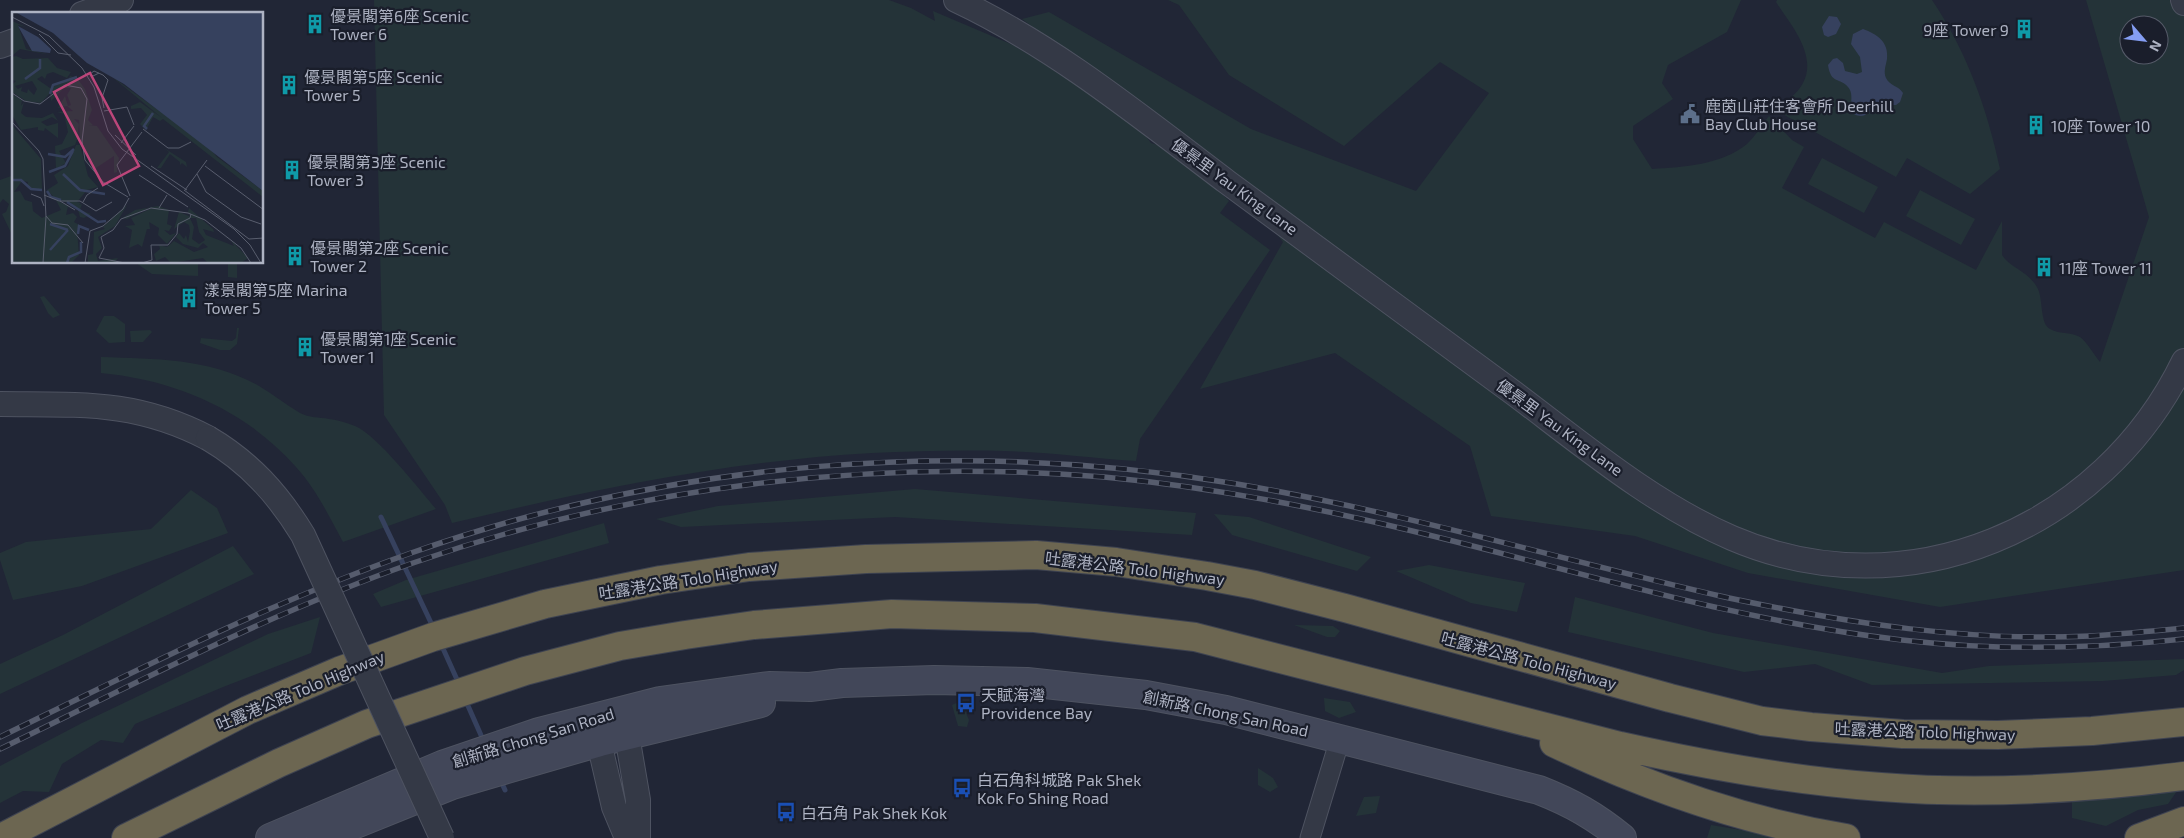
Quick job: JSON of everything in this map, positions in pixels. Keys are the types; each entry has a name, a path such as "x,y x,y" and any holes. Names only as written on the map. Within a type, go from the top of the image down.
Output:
{"highway":[{"name":"吐露港公路 Tolo Highway","path":"1,838 248,710 393,650 508,614 660,580 749,567 891,558 1036,555 1116,562 1255,585 1632,688 1762,721 1820,728 1949,735 2055,733 2184,722"},
{"path":"126,838 288,759 367,724 417,705 525,670 620,646 754,625 892,614 1035,618 1195,638 1657,754 1808,780 1881,787 2024,789 2118,784 2184,776"},
{"path":"1487,711 1588,758 1750,818 1846,838"},
{"path":"2139,838 2184,821"}],"main road":[{"name":"創新路 Chong San Road","path":"321,838 447,775 539,732 597,729 625,722 770,701 810,687 842,683 934,680 1027,682 1091,687 1226,710 1539,790 1570,802 1604,823 1622,838"},
{"name":"創新路 Chong San Road","path":"270,838 447,775 547,758 597,729"}],"street":[{"path":"88,12 121,0"},
{"name":"優景里 Yau King Lane","path":"956,0 1010,27 1109,93 1664,503 1733,538 1766,550 1810,560 1834,563 1898,563 1939,557 1995,541 2063,505 2097,479 2129,446 2154,414 2184,361"},
{"path":"0,46 12,42"},
{"path":"0,404 98,405 121,408 166,419 208,438 231,452 252,469 288,510 303,535 442,838"},
{"path":"625,722 638,800 638,838"},
{"path":"597,729 614,807 627,838"},
{"path":"1310,838 1340,739"}],"shaded area":[{"path":"374,0 889,0 911,8 935,21 933,11 1013,45 1132,118 1151,143 1180,152 1229,201 1220,213 1270,250 1140,439 1136,461 988,451 889,452 819,457 713,470 608,488 452,523 445,505 384,415"},
{"path":"1168,0 1741,0 1727,32 1668,65 1662,83 1673,99 1633,126 1633,139 1652,169 1702,164 1726,156 1747,144 1769,116 1792,140 1804,147 1782,188 1875,238 1884,222 1976,270 2002,221 2002,255 2010,264 2025,274 2038,289 2043,317 2047,326 2053,331 2073,334 2083,339 2100,362 2149,217 2086,0 2184,0 2184,570 1940,607 1748,573 1635,536 1491,516 1470,446 1335,353 1200,389 1283,242 1226,170 1022,19 1049,12 1251,129 1416,191 1489,93 1440,62 1344,146 1229,75 1179,5"},
{"path":"1777,0 1932,0 1956,40 1974,81 1989,124 2000,169 1970,194 1907,158 1896,177 1779,112 1803,83 1807,72 1807,62 1800,40 1776,2"},
{"path":"1822,158 1878,187 1864,213 1808,184"},
{"path":"12,176 12,235 2,214 6,212 9,204 3,199 0,203 0,180"},
{"path":"1920,190 1975,219 1961,245 1906,216"},
{"path":"137,264 198,264 198,276 152,274"},
{"path":"228,264 237,264 237,278 228,277"},
{"path":"44,296 60,315 53,318 48,313 40,297"},
{"path":"104,316 114,316 125,324 125,342 109,343 96,331"},
{"path":"237,328 239,328 237,344 230,350 220,350 200,343 201,338 232,341 236,338"},
{"path":"150,330 152,332 143,342 131,342 130,331"},
{"path":"101,357 142,358 182,362 221,370 259,386 303,415 336,420 355,426 375,440 386,451 436,509 343,542 322,503 303,475 276,447 255,429 208,401 182,391 129,377 101,373"},
{"path":"915,489 1196,513 1192,535 895,517 681,527 656,519 718,506"},
{"path":"191,490 217,508 228,533 82,586 13,600 0,560 0,553 26,542 151,529"},
{"path":"1214,514 1249,517 1371,557 1357,571 1232,535"},
{"path":"604,523 609,543 381,607 373,594 406,580"},
{"path":"233,546 254,574 0,694 0,664 63,635"},
{"path":"1429,565 1525,583 1517,612 1471,603 1396,571"},
{"path":"1575,597 1713,633 1942,673 1989,666 2184,659 2184,670 2176,675 2103,681 1872,685 1815,664 1744,672 1568,632"},
{"path":"320,617 311,653 135,724 123,743 101,740 62,764 49,792 23,791 0,803 0,766 82,723 268,634"},
{"path":"1294,625 1333,626 1340,631 1335,637 1327,637"},
{"path":"1324,698 1350,702 1356,712 1339,718 1325,711"},
{"path":"961,701 969,720 967,727 958,726 952,705"},
{"path":"1258,768 1273,778 1278,787 1270,792 1258,785"},
{"path":"2177,791 2168,804 2138,810 2106,826 2072,818 2072,802 2088,798 2133,796"},
{"path":"1380,796 1376,813 1356,816 1364,797"},
{"path":"1711,825 1772,835 1774,838 1707,838"}],"water":[{"path":"1829,16 1837,17 1841,24 1836,34 1828,37 1824,35 1822,27"},
{"path":"1863,29 1873,33 1884,43 1887,53 1885,76 1890,83 1903,93 1900,102 1896,105 1878,105 1867,114 1858,116 1852,111 1850,90 1845,84 1831,75 1828,65 1833,59 1837,58 1843,63 1845,71 1857,74 1862,72 1860,57 1851,44 1853,34"}],"waterway":[{"path":"381,517 433,627"},
{"path":"441,644 459,684"},
{"path":"465,699 484,742"},
{"path":"500,779 505,790"}],"railway":[{"path":"0,737 101,687 254,616 411,553 511,521 612,497 716,478 820,466 925,461 1029,462 1134,470 1237,484 1361,508 1729,598 1863,623 1908,629 1999,636 2045,637 2090,636 2184,628"},
{"path":"0,749 255,626 413,563 496,536 581,514 667,497 754,484 841,476 929,472 1016,472 1104,477 1201,489 1265,499 1361,519 1630,587 1765,618 1902,640 1972,646 2078,647 2184,639"}],"place":[{"name":"優景閣第6座 Scenic Tower 6","path":"315,24"},
{"name":"9座 Tower 9","path":"2024,29"},
{"name":"優景閣第5座 Scenic Tower 5","path":"289,85"},
{"name":"鹿茵山莊住客會所 Deerhill Bay Club House","path":"1690,114"},
{"name":"10座 Tower 10","path":"2036,125"},
{"name":"優景閣第3座 Scenic Tower 3","path":"292,170"},
{"name":"優景閣第2座 Scenic Tower 2","path":"295,256"},
{"name":"11座 Tower 11","path":"2044,267"},
{"name":"漾景閣第5座 Marina Tower 5","path":"189,298"},
{"name":"優景閣第1座 Scenic Tower 1","path":"305,347"},
{"name":"天賦海灣 Providence Bay","path":"966,703"},
{"name":"白石角科城路 Pak Shek Kok Fo Shing Road","path":"962,788"},
{"name":"白石角 Pak Shek Kok","path":"786,812"}]}
